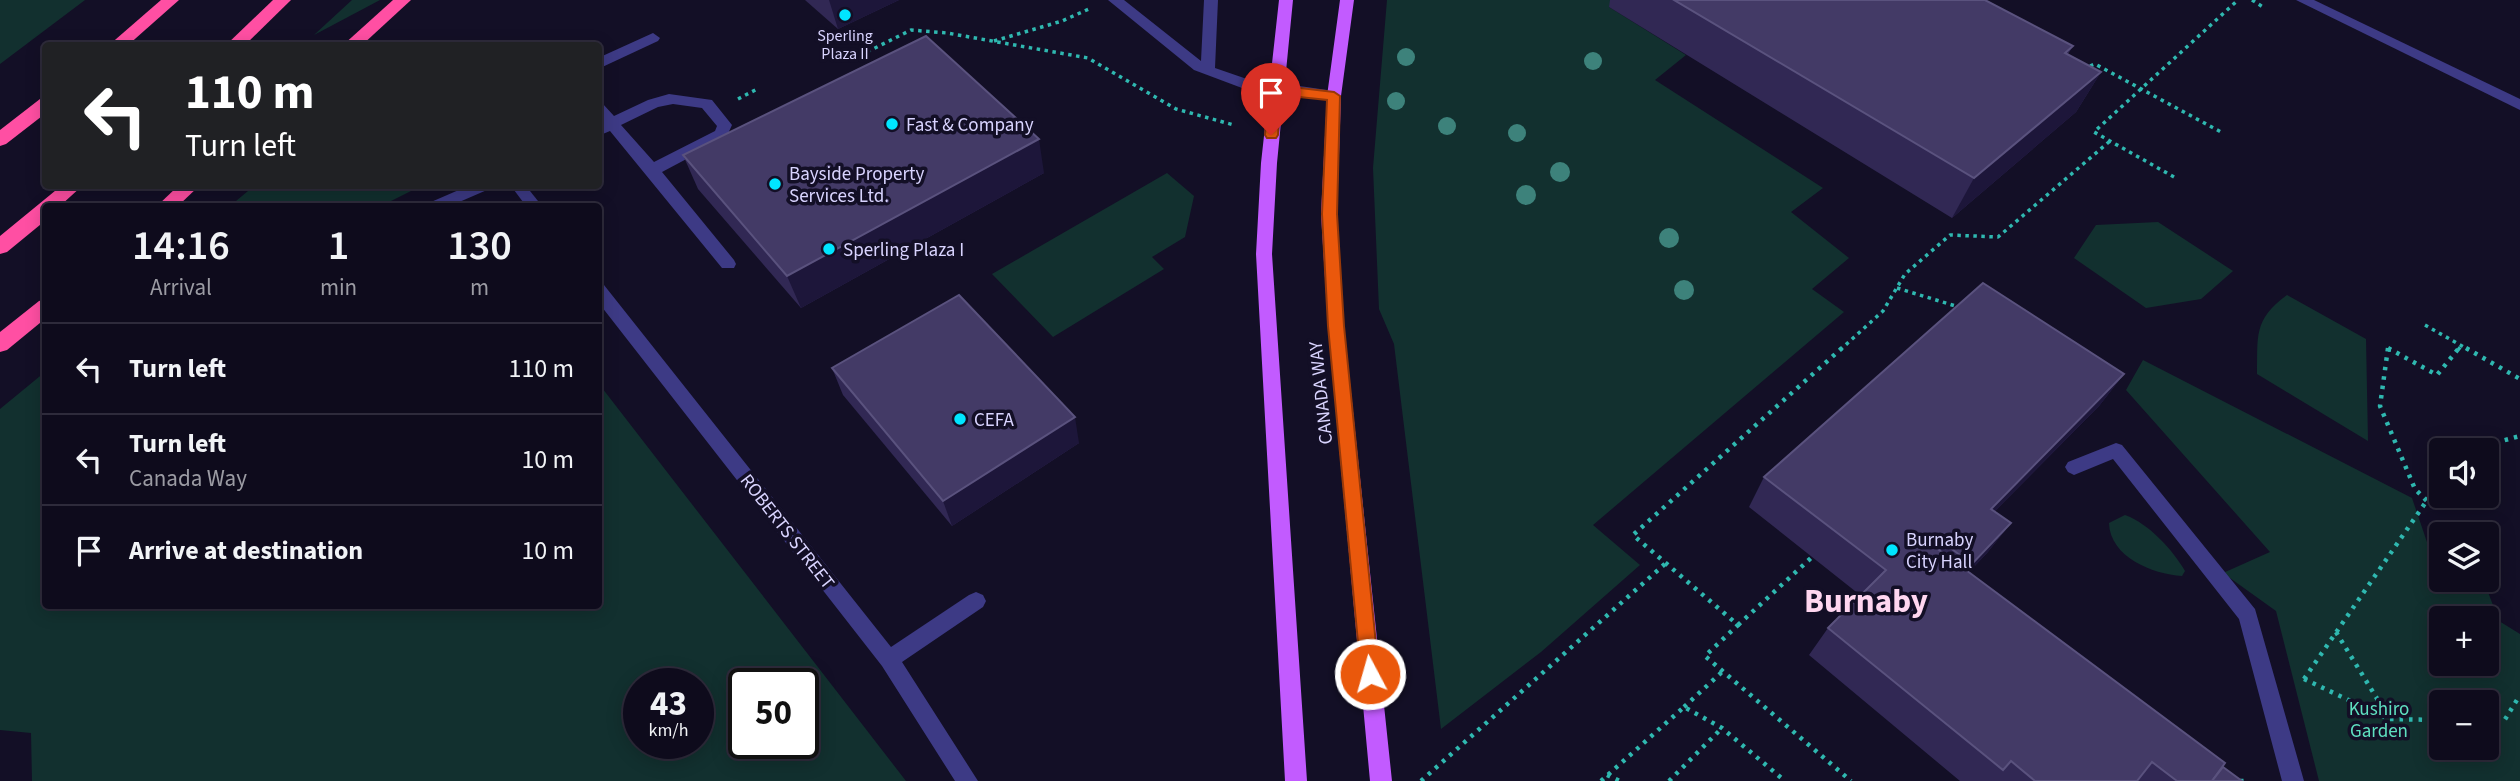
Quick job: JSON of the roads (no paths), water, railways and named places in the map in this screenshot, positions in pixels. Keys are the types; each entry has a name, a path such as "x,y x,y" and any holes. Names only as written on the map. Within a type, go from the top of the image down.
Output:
{"highway":[{"path":"121,42 171,0"},
{"path":"237,42 283,0"},
{"path":"355,42 403,0"},
{"path":"0,140 42,106"},
{"path":"53,203 69,189"},
{"path":"170,203 186,189"},
{"path":"0,247 42,212"},
{"path":"0,344 42,309"}],"main road":[{"path":"1286,0 1275,90 1264,254 1296,781"},
{"name":"CANADA WAY","path":"1347,0 1334,96 1329,214 1336,326 1381,781"}],"street":[{"path":"1115,0 1199,67 1242,83 1275,90 1334,96"},
{"path":"1208,70 1211,0"},
{"path":"2303,0 2520,105"},
{"path":"602,62 653,38"},
{"path":"652,170 721,134 725,125 707,104 669,98 605,127 652,170 729,264"},
{"path":"444,203 474,189"},
{"path":"520,189 532,203"},
{"name":"ROBERTS STREET","path":"602,294 889,660 967,781"},
{"path":"2074,467 2116,450 2248,615 2293,781"},
{"path":"889,660 976,601"}],"place":[{"name":"Sperling Plaza II","path":"845,15"},
{"name":"Fast & Company","path":"892,124"},
{"name":"Bayside Property Services Ltd.","path":"775,184"},
{"name":"Sperling Plaza I","path":"829,249"},
{"name":"CEFA","path":"960,419"},
{"name":"Burnaby City Hall","path":"1892,550"}],"district":[{"name":"Burnaby","path":"1866,600"}],"park label":[{"name":"Kushiro Garden","path":"2379,719"}]}
